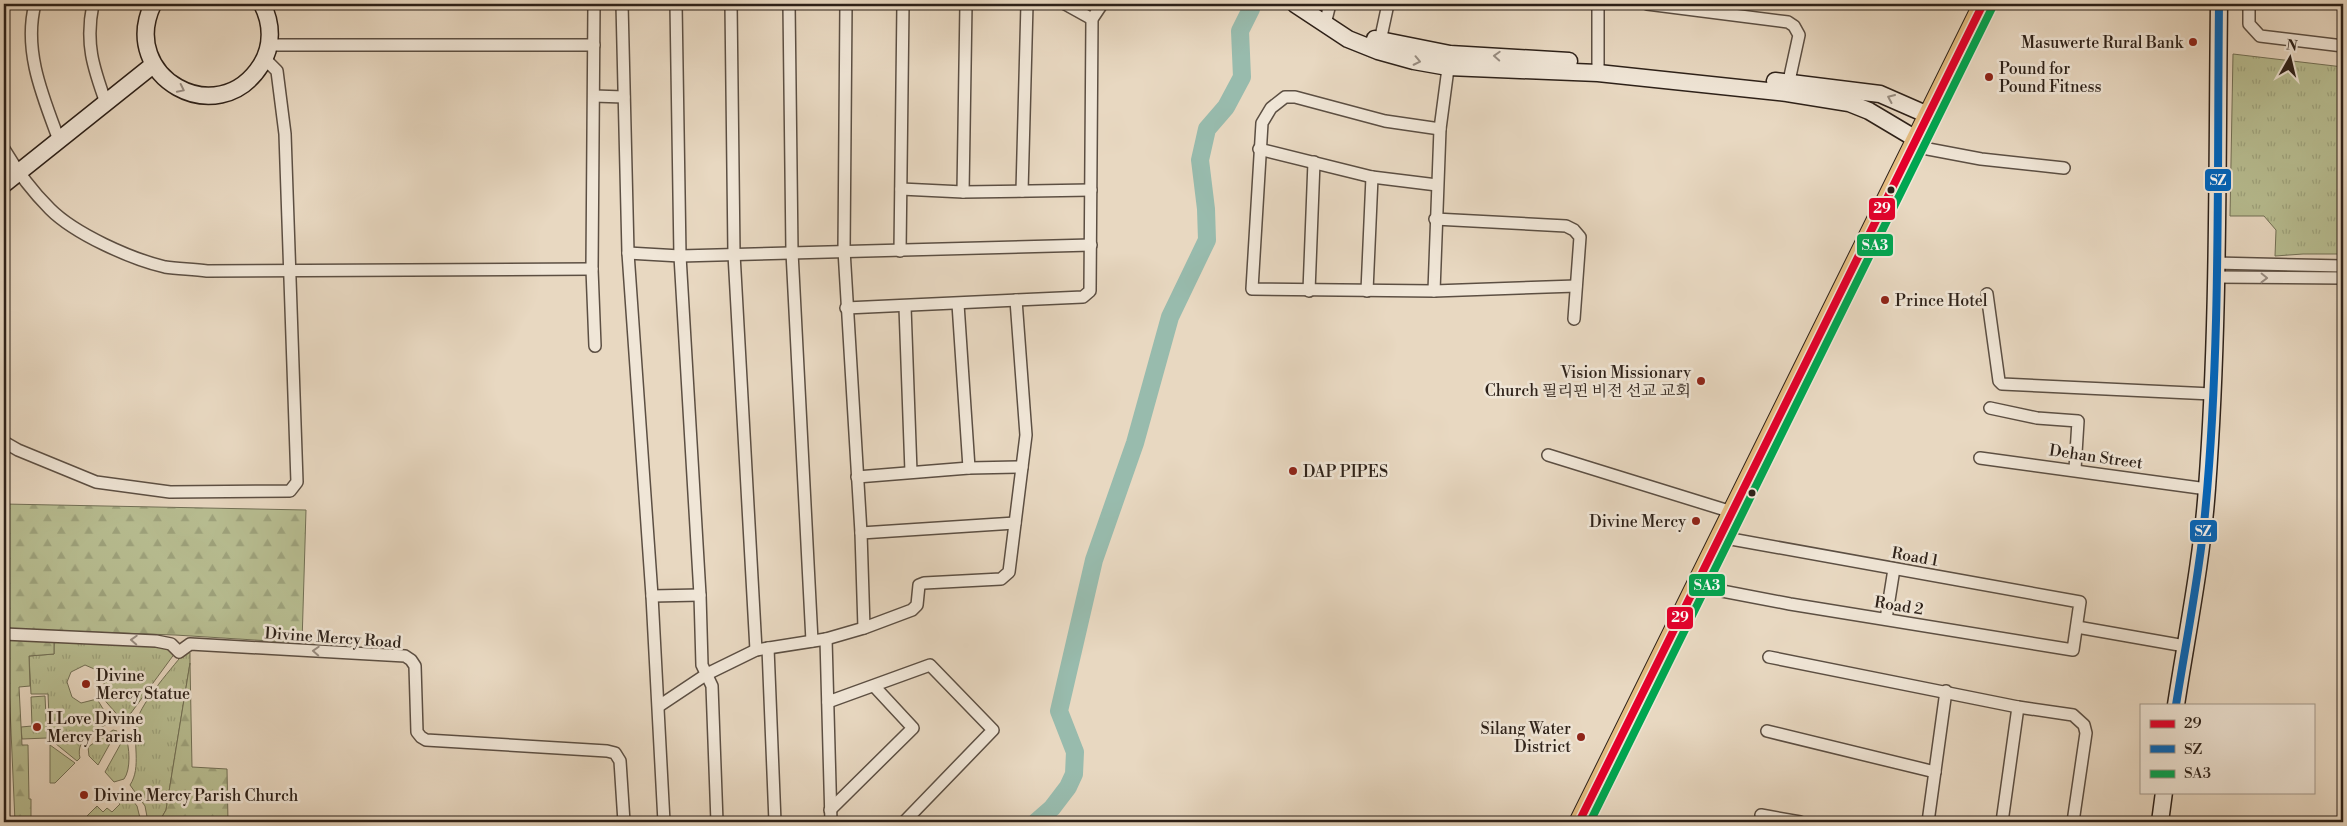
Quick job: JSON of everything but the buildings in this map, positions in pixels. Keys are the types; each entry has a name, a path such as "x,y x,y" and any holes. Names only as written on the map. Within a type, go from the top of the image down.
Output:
{"main road":[{"path":"1579,822 1983,4"}],"street":[{"path":"35,4 32,34 34,61 40,88 59,140"},
{"path":"93,4 90,36 91,59 106,103"},
{"path":"153,4 148,16 145,32 147,49 154,65 166,80 182,91 201,96 221,95 239,88 254,76 267,52 270,29 267,14 262,4"},
{"path":"594,4 592,269 595,346"},
{"path":"622,4 628,253 659,706 664,822"},
{"path":"676,4 680,256 700,594 702,664 712,686 717,822"},
{"path":"731,4 734,254 775,822"},
{"path":"789,4 792,252 812,641"},
{"path":"846,4 844,250 861,533 864,628"},
{"path":"900,250 903,4"},
{"path":"963,192 966,4"},
{"path":"1022,191 1026,4"},
{"path":"1065,4 1092,19"},
{"path":"846,308 905,307 1083,297 1090,292 1092,19 1102,4"},
{"path":"1295,4 1327,14"},
{"path":"1310,4 1379,46 1449,60 1598,67 1788,88 1880,94 1928,115"},
{"path":"1379,46 1388,4"},
{"path":"1598,4 1598,67"},
{"path":"1647,4 1788,22 1794,26 1799,35 1788,88"},
{"path":"2176,704 2207,489 2212,394 2219,4"},
{"path":"2249,4 2249,24 2260,36 2343,46"},
{"path":"267,52 594,45"},
{"path":"4,442 18,450 96,482 170,492 290,491 297,482 284,125 277,71 267,52"},
{"path":"1434,291 1435,219 1440,129 1449,60"},
{"path":"4,184 154,65"},
{"path":"1788,88 1849,103 1869,112 1916,139 1928,149 1981,158 2064,168"},
{"path":"594,96 624,97"},
{"path":"1440,129 1385,121 1295,96 1285,97 1271,108 1262,123 1259,149 1252,289 1434,291 1576,286"},
{"path":"4,149 18,173 51,210 85,234 130,257 166,267 207,270 592,269"},
{"path":"1259,149 1372,177 1437,184"},
{"path":"1309,291 1314,162"},
{"path":"1367,291 1372,177"},
{"path":"901,188 963,192 1091,190"},
{"path":"1435,219 1566,226 1574,230 1580,237 1574,319"},
{"path":"628,253 680,256 844,250 1091,245"},
{"path":"2215,270 2343,266"},
{"path":"2215,270 2343,278"},
{"path":"1987,294 2002,384 2212,394"},
{"path":"659,706 707,674 762,649 812,641 864,628 916,608 917,590 919,585 924,583 1001,580 1006,577 1026,435 1016,300"},
{"path":"958,304 969,468"},
{"path":"905,307 911,472"},
{"path":"1990,408 2037,418 2078,421 2075,469"},
{"path":"1548,455 1732,512"},
{"name":"Dehan Street","path":"1980,458 2075,469 2207,489"},
{"path":"857,476 969,468 1022,467"},
{"path":"861,533 1015,523"},
{"name":"Road 1","path":"1720,537 2080,602 2077,627"},
{"path":"1886,619 1894,569"},
{"name":"Road 2","path":"1696,586 2073,650 2077,627"},
{"path":"652,596 700,594"},
{"path":"2077,627 2185,646"},
{"name":"Divine Mercy Road","path":"4,634 156,641 171,644 179,652 190,644 405,656 412,660 416,666 417,732 420,737 426,740 615,753 620,761 624,822"},
{"path":"826,638 831,822"},
{"path":"1769,656 2018,707 2073,715 2084,725 2086,733 2073,822"},
{"path":"828,702 930,665 993,730 904,822"},
{"path":"830,810 913,728 874,686"},
{"path":"1928,822 1946,691"},
{"path":"2002,822 2018,707"},
{"path":"1767,731 1935,772"},
{"path":"2160,822 2164,794"},
{"path":"1761,815 1800,822"}],"green space":[{"path":"2233,54 2343,67 2343,254 2275,256 2276,230 2264,216 2230,216"},
{"path":"4,504 306,510 302,643 175,635 4,629"},
{"path":"7,639 54,641 54,654 29,656 30,686 19,687 22,745 28,745 29,799 31,799 31,818 35,822 15,822"},
{"path":"54,641 161,647 175,653 131,713 121,719 101,696 105,686 99,671 85,665 71,672 67,682 72,697 81,703 97,699 111,722 88,735 81,745 79,751 80,758 77,761 50,739 48,694 31,694 29,656 54,654"},
{"path":"187,649 190,653 190,663 166,810 159,822 148,822 145,806 130,785 134,778 136,762 135,737 137,721 151,694"},
{"path":"190,663 192,767 227,769 228,822 159,822 166,810"},
{"path":"45,696 47,738 22,739 21,727 32,726 31,697"},
{"path":"113,730 117,731 98,765 89,756 88,747"},
{"path":"125,736 129,752 128,770 124,779 114,782 105,772"},
{"path":"50,745 75,763 55,783 50,783"},
{"path":"124,790 137,806 141,822 81,822 97,806 103,812 107,808 112,812 120,804 115,799"}],"waterway":[{"path":"1036,822 1052,808 1068,787 1074,774 1075,752 1059,711 1094,560 1135,443 1170,317 1207,240 1206,209 1200,160 1207,129 1226,107 1242,77 1240,31 1252,4"}],"transit line":[{"name":"29","path":"1579,822 1983,4"},
{"name":"SZ","path":"2176,704 2205,514 2214,387 2219,4"},
{"name":"SA3","path":"1590,822 1992,8"}],"place":[{"name":"Masuwerte Rural Bank","path":"2193,42"},
{"name":"Pound for Pound Fitness","path":"1989,77"},
{"name":"Prince Hotel","path":"1885,300"},
{"name":"Vision Missionary Church 필리핀 비전 선교 교회","path":"1701,381"},
{"name":"DAP PIPES","path":"1293,471"},
{"name":"Divine Mercy","path":"1696,521"},
{"name":"Divine Mercy Statue","path":"86,684"},
{"name":"I Love Divine Mercy Parish","path":"37,727"},
{"name":"Silang Water District","path":"1581,737"},
{"name":"Divine Mercy Parish Church","path":"84,795"}]}
